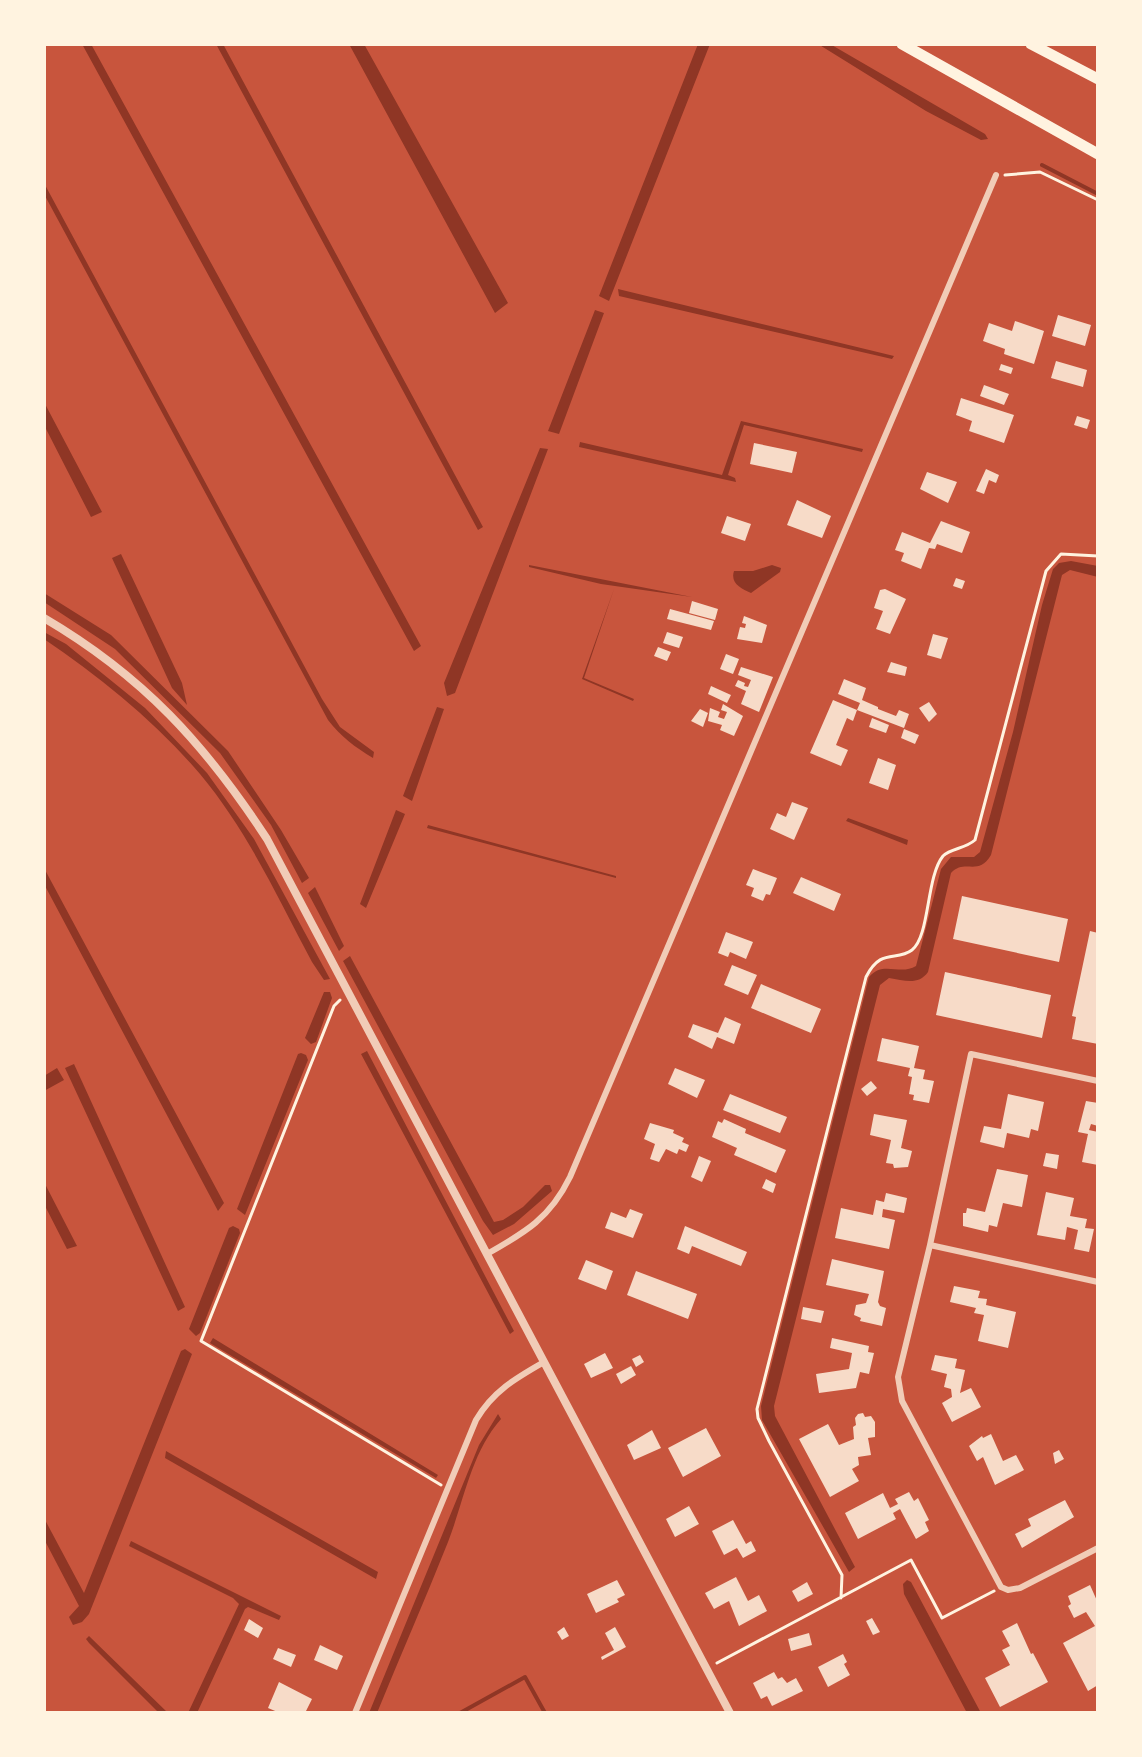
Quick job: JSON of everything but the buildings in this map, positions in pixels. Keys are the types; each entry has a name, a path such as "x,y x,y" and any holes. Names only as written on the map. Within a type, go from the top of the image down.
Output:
{"highway":[{"path":"902,44 1098,154"},
{"path":"1031,44 1098,79"}],"street":[{"path":"487,1254 517,1237 548,1213 560,1198 570,1177 996,175"},
{"path":"44,618 81,640 131,679 198,743 267,839 730,1713"},
{"path":"1098,1081 971,1054 898,1377 902,1401 1001,1587 1008,1590 1020,1588 1098,1548"},
{"path":"930,1245 1098,1282"},
{"path":"355,1713 485,1404 511,1381 544,1362"}],"path":[{"path":"996,175 1040,172 1098,200"},
{"path":"841,1598 842,1575 769,1441 757,1409 866,977 870,968 886,955 904,954 917,944 939,863 949,851 967,848 975,840 1046,571 1061,554 1098,556"},
{"path":"349,993 334,1006 201,1341 448,1488"},
{"path":"707,1669 911,1560 942,1618 1001,1587"}],"shaded area":[{"path":"82,44 91,44 421,646 414,651"},
{"path":"216,44 223,44 483,527 478,530"},
{"path":"349,44 364,44 508,303 495,313"},
{"path":"698,44 710,44 609,301 599,296"},
{"path":"818,44 830,44 985,134 988,139 981,140 926,111"},
{"path":"44,183 322,699 340,727 374,752 373,758 338,732 328,720 44,194"},
{"path":"618,289 894,356 892,359 619,296"},
{"path":"595,310 604,313 559,434 548,431"},
{"path":"44,402 102,512 91,517 44,425"},
{"path":"741,421 863,449 862,452 744,425 728,475 736,482 579,447 580,442 722,475"},
{"path":"540,448 548,449 455,693 447,696 444,683"},
{"path":"121,554 182,683 187,705 172,688 112,558"},
{"path":"1071,561 1098,566 1098,577 1070,570 1062,575 991,855 981,865 961,867 951,873 928,972 915,981 889,978 880,985 774,1406 775,1416 855,1567 849,1572 762,1420 761,1406 869,977 880,970 904,970 916,966 941,869 951,857 974,857 980,852 1053,569 1059,563"},
{"path":"529,565 692,597 601,584"},
{"path":"772,565 781,568 780,572 751,593 735,582 734,571 753,571"},
{"path":"614,589 584,678 633,701 582,679"},
{"path":"44,593 111,635 228,751 309,878 302,883 271,825 220,753 115,649 44,602"},
{"path":"44,632 66,644 145,708 207,773 254,839 330,979 324,980 312,962 247,841 200,774 165,736 126,701 44,639"},
{"path":"437,707 444,709 412,801 403,796"},
{"path":"396,810 405,814 366,908 360,904"},
{"path":"848,818 908,840 907,845 846,821"},
{"path":"428,825 616,876 616,878 427,828"},
{"path":"44,868 224,1203 218,1211 44,884"},
{"path":"315,887 344,946 339,951 308,893"},
{"path":"350,956 494,1222 523,1207 545,1185 550,1185 552,1191 514,1224 493,1235 483,1221 343,961"},
{"path":"324,992 330,992 332,998 316,1042 311,1044 305,1038"},
{"path":"367,1051 514,1331 510,1334 361,1054"},
{"path":"301,1053 308,1060 245,1215 237,1209"},
{"path":"74,1064 185,1307 178,1311 65,1068"},
{"path":"57,1068 64,1080 44,1091 44,1076"},
{"path":"44,1182 77,1246 67,1249 44,1204"},
{"path":"233,1226 240,1233 200,1333 196,1336 189,1329 229,1228"},
{"path":"213,1338 438,1475 436,1478 210,1343"},
{"path":"185,1349 192,1354 89,1614 82,1622 73,1625 69,1617 79,1606 44,1539 44,1518 84,1593 181,1351"},
{"path":"498,1414 501,1419 475,1462 448,1542 377,1713 369,1713 479,1445"},
{"path":"166,1451 378,1572 376,1579 165,1458"},
{"path":"131,1541 281,1616 279,1620 248,1607 245,1609 197,1713 188,1713 239,1604 233,1598 129,1546"},
{"path":"907,1580 911,1582 981,1713 967,1713 904,1594 903,1584"},
{"path":"89,1636 168,1713 159,1713 89,1643 86,1639"}],"waterway":[{"path":"1042,165 1098,194"},
{"path":"460,1713 525,1677 545,1713"}]}
